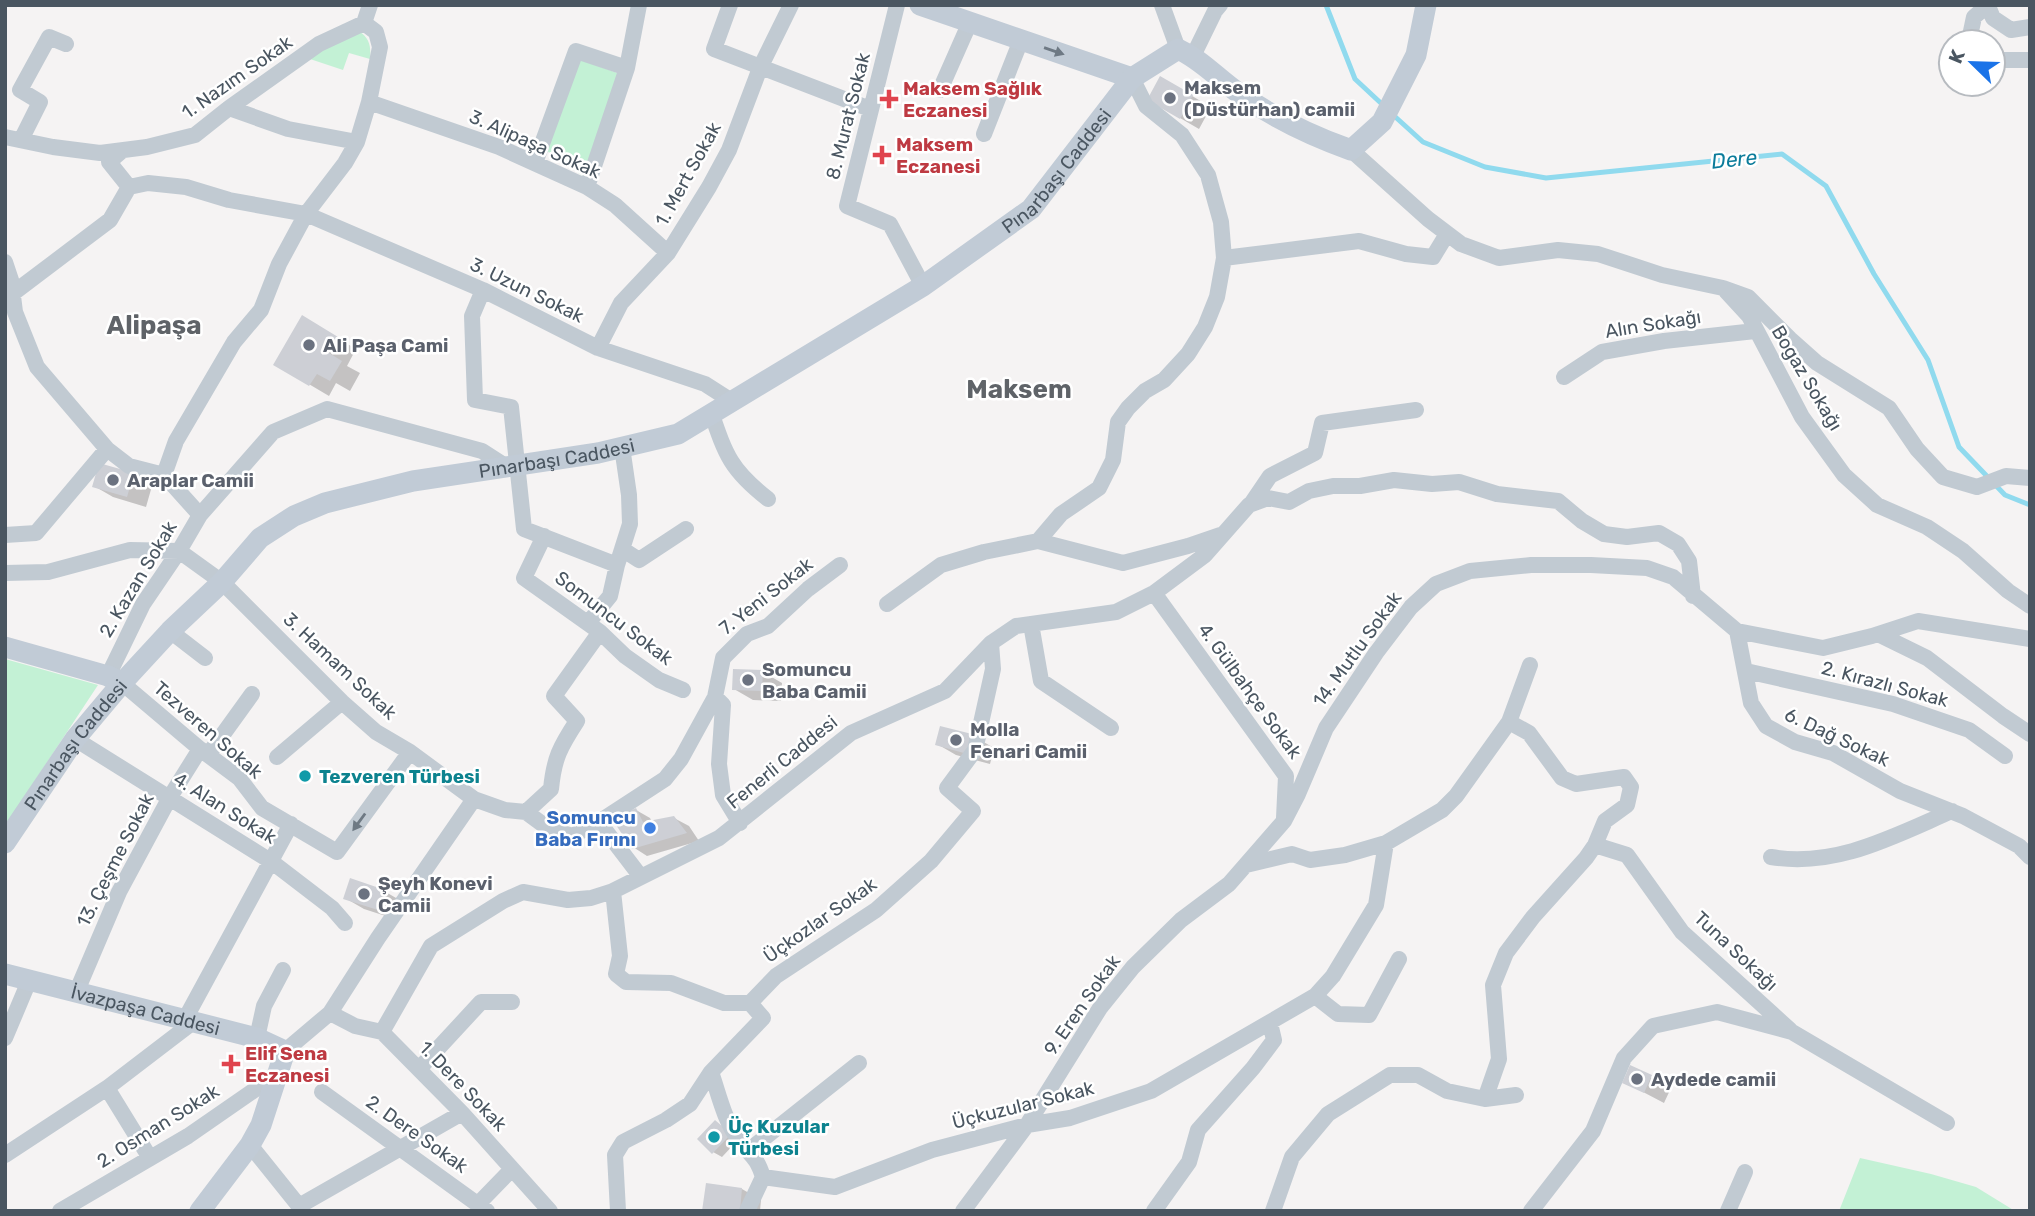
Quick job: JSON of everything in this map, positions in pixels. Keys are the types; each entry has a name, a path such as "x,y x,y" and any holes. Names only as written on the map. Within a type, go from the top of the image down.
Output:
{"main road":[{"path":"920,5 1132,78 1185,52 1240,94 1311,135 1351,150 1382,122 1416,55 1426,5"},
{"name":"Pınarbaşı Caddesi","path":"5,843 115,679 222,582 260,538 294,516 326,503 413,481 622,447 678,434 730,400 923,286 1031,209 1132,78"},
{"path":"5,647 115,679"},
{"name":"İvazpaşa Caddesi","path":"5,974 257,1038 285,1051"},
{"path":"200,1211 250,1145 269,1104 285,1051"}],"street":[{"path":"5,262 12,294 10,315 37,367 107,449 130,466 164,475 176,441 221,364 234,342 261,310 279,264 306,215 345,163 357,142 369,102 380,47 376,32 363,23 370,5"},
{"path":"587,187 627,68 639,5"},
{"path":"730,5 714,49 870,109"},
{"name":"1. Mert Sokak","path":"598,348 621,303 668,253 729,150 760,68 791,5"},
{"name":"8. Murat Sokak","path":"897,5 847,206 890,225 923,286"},
{"path":"1162,5 1185,52 1220,5"},
{"path":"1972,28 1974,17 1988,5 1993,19 2011,30 2030,27"},
{"path":"940,90 970,22"},
{"name":"1. Nazım Sokak","path":"13,138 100,153 147,147 195,135 229,107 319,44 363,23"},
{"path":"13,138 40,102 20,90 48,37 66,44"},
{"path":"984,134 1021,40"},
{"path":"535,163 576,51 627,68"},
{"path":"2007,60 2030,60"},
{"path":"1038,541 1061,514 1099,488 1113,460 1118,422 1145,391 1164,380 1188,354 1205,327 1217,297 1224,258 1221,222 1208,175 1182,135 1146,106 1132,78"},
{"name":"3. Alipaşa Sokak","path":"369,102 499,147 587,187 615,205 668,253"},
{"path":"229,107 288,129 357,142"},
{"path":"12,294 110,220 129,187 109,162 123,150"},
{"path":"1351,150 1428,219 1461,244 1499,258 1558,250 1598,254 1661,275 1723,288 1748,297 1817,363 1889,408 1917,449 1943,477 1977,487 2006,475 2030,478"},
{"name":"3. Uzun Sokak","path":"129,187 148,183 186,187 229,200 306,215 483,290 598,348 705,384 730,400"},
{"path":"1224,258 1359,241 1406,254 1433,257 1447,234"},
{"name":"Bogaz Sokağı","path":"1723,288 1749,316 1802,417 1844,475 1877,505 1927,527 1963,551 2008,592 2030,606"},
{"path":"483,290 472,316 475,400 511,407 513,466 524,529 639,560 686,529"},
{"name":"Alın Sokağı","path":"1564,377 1602,352 1664,341 1755,331"},
{"path":"200,515 273,432 327,409 482,451 513,466"},
{"path":"887,604 941,565 984,552 1038,541 1123,563 1188,547 1222,535 1251,504 1270,476 1315,453 1322,423 1416,410"},
{"path":"711,412 724,452 743,480 768,499"},
{"path":"526,813 551,789 552,771 558,750 577,721 554,696 610,596 630,524 622,447"},
{"path":"5,535 36,533 107,449"},
{"name":"2. Kazan Sokak","path":"115,679 143,604 200,515 164,475"},
{"path":"1251,504 1268,498 1289,502 1309,491 1334,486 1360,486 1394,480 1432,484 1459,482 1497,494 1559,500 1582,521 1604,534 1627,537 1659,533 1678,544 1689,561 1693,596 1737,631 1823,648 1918,621 2030,639"},
{"name":"Fenerli Caddesi","path":"382,1032 431,946 503,901 523,892 568,900 592,898 613,891 719,838 850,733 945,691 991,643 1016,626 1116,612 1154,593 1205,555 1222,535"},
{"name":"Somuncu Sokak","path":"544,536 524,578 594,627 625,656 659,680 683,690"},
{"path":"5,573 48,572 130,550 179,551"},
{"name":"3. Hamam Sokak","path":"179,551 222,582 342,702 376,732 410,752 474,799 505,810 526,813 549,829 572,836 599,822"},
{"name":"7. Yeni Sokak","path":"599,822 665,779 681,759 715,698 723,658 747,634 768,626 808,589 840,565"},
{"name":"14. Mutlu Sokak","path":"1246,865 1284,821 1326,729 1376,653 1410,607 1436,584 1470,571 1531,565 1591,565 1647,568 1673,577 1693,596"},
{"name":"4. Gülbahçe Sokak","path":"1154,593 1286,775 1284,821"},
{"path":"1031,624 1041,681 1111,728"},
{"path":"170,631 205,658"},
{"name":"6. Dağ Sokak","path":"1737,631 1751,703 1766,726 1795,742 1833,753 1900,791 1951,811 2019,846 2030,857"},
{"path":"1878,634 1927,658 2030,734"},
{"name":"Üçkozlar Sokak","path":"750,1003 776,976 876,909 931,861 973,811 947,788 975,750 993,669 991,643"},
{"path":"1246,865 1292,854 1310,860 1345,855 1386,843 1442,810 1468,781 1509,722 1530,665"},
{"name":"2. Kırazlı Sokak","path":"1746,671 1893,704 1969,730 2005,756"},
{"name":"Tezveren Sokak","path":"115,679 239,778 262,808 337,852 410,752"},
{"name":"13. Çeşme Sokak","path":"76,993 119,892 170,797 252,694"},
{"path":"715,698 723,705 719,764 723,795 740,823"},
{"path":"277,757 342,702"},
{"path":"1485,1099 1499,1059 1493,985 1506,953 1533,917 1586,858 1605,821 1627,805 1631,787 1624,777 1576,784 1562,778 1529,733 1509,722"},
{"name":"4. Alan Sokak","path":"75,739 272,862 332,908 345,923"},
{"path":"285,1051 330,1013 474,799"},
{"path":"1772,857 1796,861 1842,856 1951,811"},
{"path":"599,822 641,877"},
{"path":"5,1155 107,1088 188,1022 228,936 291,824"},
{"name":"Üçkuzular Sokak","path":"762,1177 835,1187 932,1150 1027,1125 1070,1118 1151,1091 1315,996 1333,976 1376,905 1386,843"},
{"name":"Tuna Sokağı","path":"1595,845 1627,855 1682,932 1793,1032"},
{"name":"9. Eren Sokak","path":"963,1211 1027,1125 1100,1008 1133,967 1181,920 1229,884 1246,865"},
{"path":"613,891 620,956 616,974 626,982 671,983 724,1003 750,1003 763,1018 711,1072 690,1104 623,1142 615,1155 618,1211"},
{"path":"1315,996 1338,1014 1369,1015 1399,959"},
{"path":"257,1038 264,1006 283,971"},
{"path":"5,1038 29,981"},
{"path":"419,1069 481,1002 512,1002"},
{"path":"1531,1211 1593,1131 1624,1058 1653,1026 1717,1012 1793,1032 1947,1123"},
{"name":"1. Dere Sokak","path":"330,1013 355,1026 382,1032 462,1112 550,1211"},
{"path":"1154,1211 1189,1162 1198,1130 1274,1040 1270,1023"},
{"path":"744,1146 859,1063"},
{"path":"711,1072 725,1116 757,1161 762,1177 747,1211"},
{"path":"1273,1211 1292,1157 1328,1114 1390,1075 1418,1074 1447,1091 1485,1099 1516,1095"},
{"name":"2. Osman Sokak","path":"60,1211 188,1136 276,1075"},
{"path":"107,1088 150,1158"},
{"name":"2. Dere Sokak","path":"322,1092 483,1207"},
{"path":"250,1145 299,1206 462,1112"},
{"path":"483,1207 512,1169"},
{"path":"1728,1211 1745,1172"},
{"path":"976,1211 978,1191"}],"green space":[{"path":"359,31 369,43 370,59 349,53 343,70 298,55"},
{"path":"579,59 620,74 583,176 547,151"},
{"path":"5,659 98,685 5,826"},
{"path":"1860,1158 1976,1187 2015,1211 1839,1211"}],"building":[{"name":"Maksem (Düstürhan) camii","path":"1160,76 1193,95 1180,119 1147,100"},
{"name":"Ali Paşa Cami","path":"302,315 338,337 329,353 342,361 330,381 317,374 309,386 273,365"},
{"name":"Araplar Camii","path":"99,463 134,473 127,497 92,487"},
{"name":"Somuncu Baba Camii","path":"733,669 763,670 762,691 732,690"},
{"name":"Molla Fenari Camii","path":"940,726 976,735 971,755 935,745"},
{"name":"Somuncu Baba Fırını","path":"636,808 643,822 674,816 687,833 632,849 612,819"},
{"name":"Şeyh Konevi Camii","path":"350,878 385,890 378,910 343,899"},
{"name":"Aydede camii","path":"1630,1065 1652,1075 1644,1093 1622,1083"},
{"name":"Üç Kuzular Türbesi","path":"715,1120 731,1134 712,1154 697,1139"},
{"path":"706,1183 742,1188 740,1211 702,1211"}],"waterway":[{"name":"Dere","path":"1326,5 1355,79 1384,106"},
{"name":"Dere","path":"1391,113 1423,142 1485,167 1546,178 1782,154 1826,186 1874,274 1928,360 1959,447 2005,495 2030,505"}],"place":[{"name":"Maksem (Düstürhan) camii","path":"1170,98"},
{"name":"Maksem Sağlık Eczanesi","path":"889,99"},
{"name":"Maksem Eczanesi","path":"882,155"},
{"name":"Ali Paşa Cami","path":"309,345"},
{"name":"Araplar Camii","path":"113,480"},
{"name":"Somuncu Baba Camii","path":"748,680"},
{"name":"Molla Fenari Camii","path":"956,740"},
{"name":"Tezveren Türbesi","path":"305,776"},
{"name":"Somuncu Baba Fırını","path":"650,828"},
{"name":"Şeyh Konevi Camii","path":"364,894"},
{"name":"Elif Sena Eczanesi","path":"231,1064"},
{"name":"Aydede camii","path":"1637,1079"},
{"name":"Üç Kuzular Türbesi","path":"714,1137"}],"district":[{"name":"Alipaşa","path":"154,325"},
{"name":"Maksem","path":"1019,389"}]}
